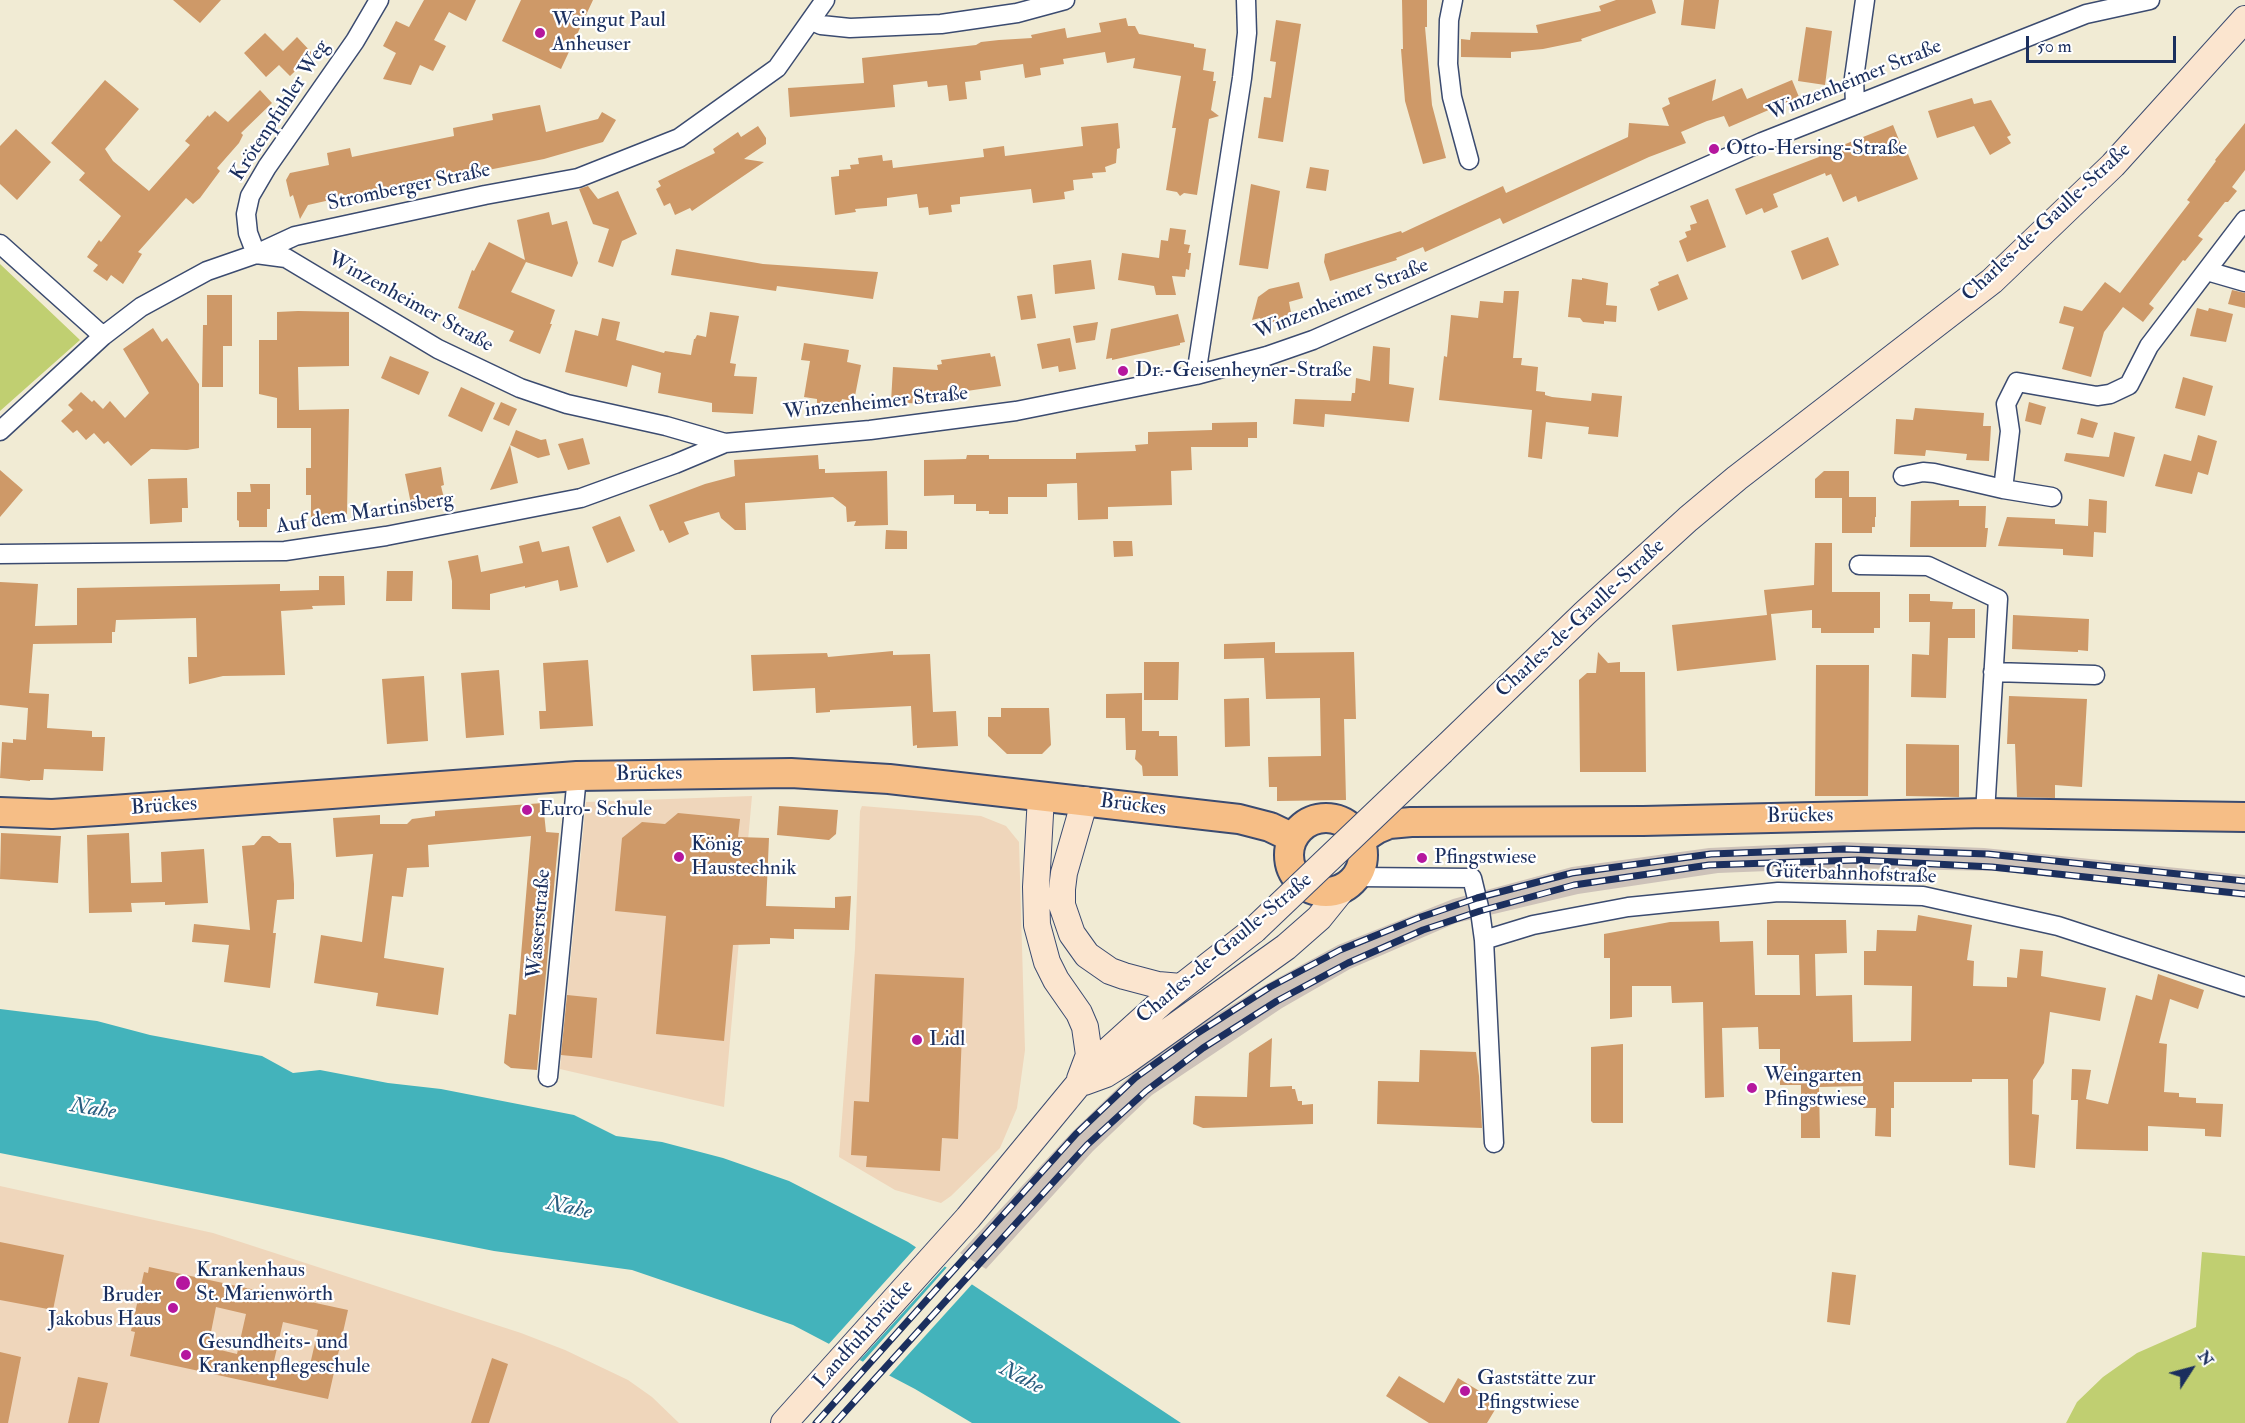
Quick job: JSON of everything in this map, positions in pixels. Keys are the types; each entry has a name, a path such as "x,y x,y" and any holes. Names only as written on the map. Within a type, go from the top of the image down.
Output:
{"main road":[{"name":"Brückes","path":"0,812 52,814 577,776 791,773 889,779 1239,819 1270,827 1293,838"},
{"name":"Brückes","path":"1360,840 1389,824 1411,822 1643,821 1985,813 2245,817"},
{"path":"1321,818 1333,819 1353,830 1360,840 1363,859 1350,882 1333,891 1310,888 1293,872 1289,849 1300,828 1310,822 1321,818"}],"street":[{"name":"Krötenpfuhler Weg","path":"256,254 248,233 246,214 250,196 267,167 355,40 379,0"},
{"name":"Stromberger Straße","path":"0,431 104,336 141,307 207,271 256,254 296,236 485,195 578,178 679,138 777,68 825,0"},
{"path":"812,21 829,26 850,28 941,24 1017,13 1065,0"},
{"path":"1196,375 1242,78 1247,33 1246,0"},
{"path":"1453,0 1449,20 1448,64 1452,97 1468,160"},
{"path":"1855,105 1854,78 1865,0"},
{"name":"Winzenheimer Straße","path":"256,254 286,258 438,349 520,388 567,404 666,426 725,443 870,430 1016,411 1196,375 1268,356 1313,340 1720,160 2086,7 2150,0"},
{"name":"Charles-de-Gaulle-Straße","path":"943,1246 1078,1084 1122,1036 1254,930 1585,613 1688,519 1737,478 1992,281 2113,165 2245,19"},
{"path":"2003,489 2010,431 2006,404 2017,382 2097,396 2110,394 2129,386 2150,346 2245,219"},
{"path":"0,244 104,336"},
{"path":"2207,271 2245,282"},
{"name":"Auf dem Martinsberg","path":"0,554 285,552 375,538 581,498 725,443"},
{"path":"1903,476 1923,472 1934,473 2003,489 2052,497"},
{"path":"1859,566 1928,566 1998,599 1985,813"},
{"path":"1993,672 2095,675"},
{"name":"Wasserstraße","path":"548,1077 577,776"},
{"path":"1041,796 1036,887 1037,925 1047,962 1056,980 1079,1013 1085,1027 1089,1055 1078,1084"},
{"path":"1084,800 1064,873 1062,889 1062,905 1072,934 1088,955 1110,970 1158,985 1181,987"},
{"path":"1078,1084 1106,1074 1125,1062 1286,947 1319,918 1350,882 1472,878 1484,940 1494,1143"},
{"name":"Güterbahnhofstraße","path":"1484,940 1533,925 1628,907 1755,894 1778,892 1923,896 2058,926 2245,987"},
{"name":"Landfuhrbrücke","path":"784,1423 943,1246"}],"shaded area":[{"path":"752,796 724,1107 560,1069 586,802"},
{"path":"862,806 981,816 1006,826 1019,842 1025,1050 1017,1108 1000,1148 941,1203 895,1190 839,1157 855,949"},
{"path":"1842,842 1984,848 2245,875 2245,898 1995,871 1844,868 1718,873 1578,894 1456,923 1350,969 1282,1008 1152,1095 1093,1151 986,1269 960,1253 1071,1133 1131,1075 1193,1029 1265,985 1338,945 1453,899 1572,867 1709,848"},
{"name":"Krankenhaus St. Marienwörth","path":"0,1186 213,1233 521,1333 565,1350 628,1380 652,1397 679,1423 0,1423"}],"green space":[{"path":"0,264 80,340 0,411"},
{"path":"2202,1252 2245,1256 2245,1423 2066,1423 2077,1402 2103,1377 2137,1353 2196,1327"}],"water":[{"name":"Nahe","path":"0,1009 97,1021 150,1035 262,1056 293,1073 320,1070 388,1083 441,1089 574,1115 616,1136 662,1142 723,1158 789,1181 908,1242 1181,1423 972,1423 915,1389 793,1325 632,1270 494,1251 0,1153"}],"pier":[{"path":"918,1245 947,1264 858,1362 827,1346"},
{"path":"949,1265 974,1282 887,1378 861,1364"}],"building":[{"path":"173,0 221,0 200,23"},
{"path":"424,0 476,0 466,21 449,12 434,40 446,46 433,71 420,65 411,85 383,79 396,53 383,46 396,21 409,27"},
{"name":"Weingut Paul Anheuser","path":"521,0 593,0 561,69 502,41"},
{"path":"1402,0 1427,0 1427,27 1425,27 1432,105 1446,158 1423,164 1405,101 1401,49 1403,49"},
{"path":"1616,0 1652,0 1656,13 1581,39 1582,41 1543,49 1511,52 1511,58 1461,57 1461,39 1470,40 1471,32 1538,33 1536,25 1601,11 1599,6"},
{"path":"1684,0 1719,0 1715,29 1681,25"},
{"path":"1126,18 1128,26 1135,26 1139,34 1194,44 1194,47 1206,49 1203,70 1214,72 1213,81 1216,81 1211,110 1219,116 1209,119 1197,195 1184,193 1180,196 1177,192 1166,190 1176,128 1172,128 1181,76 1133,68 1135,58 1107,63 1105,52 1063,59 1064,64 1040,68 1041,75 1025,78 1023,64 980,71 981,80 965,82 967,99 949,101 947,85 928,87 927,81 893,85 895,107 790,117 788,88 864,83 862,58 976,45 981,42 1032,38 1031,35 1065,28 1067,38 1101,32 1099,23"},
{"path":"1276,20 1301,24 1283,142 1258,138 1264,97 1271,98 1276,62 1270,61"},
{"path":"1806,27 1832,31 1825,85 1798,81"},
{"path":"265,33 283,51 297,37 313,54 290,76 279,65 266,77 244,53"},
{"path":"1716,79 1712,101 1742,88 1747,99 1792,80 1799,97 1729,127 1724,116 1707,121 1681,132 1686,143 1649,157 1503,224 1500,218 1425,252 1423,247 1396,258 1397,260 1330,281 1324,262 1325,254 1401,231 1402,233 1503,186 1506,193 1628,137 1629,123 1669,126 1662,108 1670,104 1668,98"},
{"path":"105,80 139,109 105,149 113,161 149,191 190,145 185,141 208,115 209,117 215,111 228,122 260,90 272,103 241,133 243,135 239,143 217,168 220,171 200,198 193,204 186,198 138,252 142,254 123,284 111,275 107,281 93,271 98,265 87,257 121,216 79,180 85,173 51,143"},
{"path":"1972,98 1974,104 1991,100 2011,135 2007,137 2011,143 1990,155 1974,126 1937,138 1928,111"},
{"path":"540,105 546,132 598,119 602,112 616,120 603,142 544,159 427,182 427,178 359,195 357,199 330,200 308,205 300,219 293,195 290,197 286,180 290,173 329,165 327,153 350,148 352,157 454,136 453,128 493,120 492,114"},
{"path":"1118,123 1120,148 1117,149 1116,163 1105,167 1106,172 1092,173 1093,178 1073,180 1074,190 1064,192 1065,199 1033,203 1031,189 960,197 960,204 951,205 952,212 929,215 928,207 919,208 917,194 887,198 887,206 855,209 856,212 835,215 831,177 839,176 839,170 851,169 850,165 859,164 858,158 882,155 883,161 892,160 893,168 984,157 983,149 1004,146 1005,156 1083,146 1081,127"},
{"path":"2245,123 2245,170 2232,187 2237,191 2228,202 2225,202 2198,236 2203,239 2185,261 2183,260 2149,304 2154,308 2143,322 2123,307 2104,332 2091,377 2062,369 2074,327 2059,323 2064,306 2082,311 2105,282 2120,293 2190,202 2187,200"},
{"path":"1893,125 1918,179 1858,202 1856,196 1843,202 1831,174 1826,176 1825,173 1773,194 1778,207 1764,213 1762,208 1746,215 1735,189 1819,157 1818,155"},
{"path":"758,126 766,138 766,144 744,159 764,162 692,211 690,208 675,215 670,203 664,206 656,189 661,186 658,181 715,153 713,149 738,132 741,137"},
{"path":"16,129 51,162 17,200 0,184 0,146"},
{"path":"1310,167 1329,170 1326,191 1306,188"},
{"path":"1251,184 1280,191 1268,269 1239,265"},
{"path":"588,186 598,199 618,191 637,234 622,241 613,267 598,262 609,229 593,224 579,189"},
{"path":"1708,199 1726,247 1687,262 1679,241 1687,237 1685,232 1691,230 1690,225 1697,223 1690,206"},
{"path":"549,212 552,225 567,221 578,263 572,277 526,262 511,292 555,310 540,354 509,341 514,331 458,308 472,270 474,271 489,242 525,260 517,220"},
{"path":"1170,228 1186,230 1184,244 1190,245 1188,253 1191,253 1189,270 1186,269 1185,277 1172,276 1176,295 1156,295 1154,286 1118,280 1122,253 1159,258 1161,240 1168,241"},
{"path":"1828,237 1839,265 1802,280 1791,251"},
{"path":"676,249 763,264 878,272 873,299 777,286 776,291 671,275"},
{"path":"1091,260 1095,289 1055,294 1053,265"},
{"path":"1678,274 1688,299 1658,311 1650,289 1659,285 1658,282"},
{"path":"1582,278 1608,283 1606,305 1617,306 1616,322 1604,321 1604,324 1583,322 1580,318 1568,317 1572,279 1582,280"},
{"path":"1299,282 1303,298 1289,302 1292,318 1271,323 1266,327 1260,318 1252,320 1258,297 1269,289"},
{"path":"2232,290 2245,293 2245,308 2228,304"},
{"path":"1504,291 1519,291 1513,358 1522,358 1521,365 1538,367 1536,391 1545,392 1545,395 1552,397 1591,401 1592,393 1622,396 1618,437 1588,434 1589,427 1546,422 1542,459 1528,457 1532,410 1439,400 1444,356 1447,357 1451,315 1478,318 1480,301 1503,303"},
{"path":"1032,294 1036,318 1021,320 1017,296"},
{"path":"207,295 232,295 232,346 223,346 223,387 202,387 203,325 207,325"},
{"path":"2197,308 2208,311 2209,308 2233,314 2226,342 2190,336"},
{"path":"277,312 349,312 349,366 298,367 299,410 349,409 347,514 311,517 311,495 306,495 306,468 311,468 311,428 277,428 277,398 259,394 259,340 277,340"},
{"path":"710,312 739,316 730,363 736,364 734,376 757,377 753,414 712,412 712,403 658,393 661,373 632,365 627,387 565,372 575,330 598,336 602,318 620,322 616,340 664,353 665,351 691,355 697,335 706,337"},
{"path":"1178,314 1185,342 1112,360 1112,358 1106,359 1111,329"},
{"path":"1098,322 1095,340 1076,343 1073,326"},
{"path":"153,328 162,342 167,338 199,384 199,448 151,449 131,466 108,441 104,444 94,433 86,440 77,430 73,433 61,421 73,410 68,405 81,392 103,409 110,401 125,418 149,393 123,349"},
{"path":"1070,338 1076,369 1059,372 1058,366 1042,369 1037,344"},
{"path":"804,343 849,350 847,362 861,365 854,401 842,399 840,407 817,403 817,399 804,397 810,361 801,360"},
{"path":"1373,346 1390,348 1389,384 1414,388 1409,422 1325,414 1324,427 1293,424 1295,399 1351,401 1352,393 1355,393 1356,378 1370,381"},
{"path":"990,353 991,357 995,356 1001,386 953,393 953,397 924,402 924,404 891,402 893,367 938,370 937,365 942,364 941,360"},
{"path":"390,356 429,372 419,395 381,378"},
{"path":"2183,377 2213,386 2205,416 2175,408"},
{"path":"461,387 495,403 482,432 448,416"},
{"path":"501,402 517,409 509,426 493,419"},
{"path":"2029,402 2046,407 2041,425 2025,421"},
{"path":"1915,408 1984,413 1983,426 1991,426 1989,461 1966,460 1967,454 1926,450 1925,456 1894,454 1896,419 1913,420"},
{"path":"2081,418 2098,423 2093,438 2077,434"},
{"path":"1257,422 1257,438 1248,438 1248,447 1191,447 1192,470 1171,471 1172,505 1108,507 1108,519 1078,520 1077,483 1047,484 1047,497 1008,497 1008,514 976,511 976,504 954,504 954,495 924,496 924,460 966,459 967,455 989,455 989,459 1076,459 1076,453 1136,451 1135,445 1148,444 1148,432 1212,430 1212,423"},
{"path":"516,430 541,440 546,439 550,455 538,458 510,445"},
{"path":"2114,432 2135,437 2124,477 2064,461 2066,453 2109,457"},
{"path":"2198,435 2217,441 2208,475 2198,472 2192,494 2155,486 2164,454 2191,461"},
{"path":"583,438 590,464 568,470 558,444"},
{"path":"510,445 518,483 490,490"},
{"path":"818,455 819,469 825,469 825,473 887,471 888,525 854,526 856,521 847,522 846,507 833,497 745,503 746,530 735,530 721,518 719,512 684,522 689,534 669,543 663,530 660,531 649,505 705,484 735,476 734,460"},
{"path":"441,467 444,485 441,486 444,498 411,504 405,474"},
{"path":"0,470 23,490 0,517"},
{"path":"1824,471 1849,471 1849,497 1876,497 1875,527 1872,527 1872,533 1842,533 1842,498 1815,498 1815,479"},
{"path":"187,478 188,508 182,508 182,522 150,524 148,479"},
{"path":"250,484 270,484 267,527 239,527 237,492 251,492"},
{"path":"2089,499 2107,501 2106,533 2094,532 2093,557 2063,555 2063,549 1998,546 2007,517 2055,519 2055,524 2088,526"},
{"path":"1959,500 1959,506 1986,506 1985,528 1988,528 1986,547 1910,547 1911,501"},
{"path":"620,516 635,551 607,563 592,527"},
{"path":"886,530 907,531 907,549 885,549"},
{"path":"539,541 542,552 569,546 578,587 560,591 558,580 490,594 490,610 452,609 452,581 448,561 478,555 481,572 523,563 519,546"},
{"path":"1113,541 1132,541 1133,556 1114,557"},
{"path":"1815,543 1832,543 1832,592 1880,592 1880,628 1874,628 1874,633 1821,633 1821,628 1812,628 1812,610 1771,614 1776,660 1677,671 1672,625 1767,615 1764,590 1814,585"},
{"path":"387,571 413,571 412,601 386,601"},
{"path":"319,576 344,576 345,605 312,606 313,609 281,611 285,675 223,676 189,684 188,657 197,657 196,618 116,620 115,632 112,632 112,643 33,644 29,693 49,694 47,728 92,731 92,737 105,737 103,771 44,769 43,780 0,778 2,742 13,743 13,739 26,740 28,708 0,705 0,582 38,584 35,626 77,625 77,588 280,584 280,591 319,590"},
{"path":"1909,594 1930,594 1930,601 1953,602 1952,609 1975,609 1975,638 1948,638 1946,698 1911,697 1912,654 1929,655 1930,622 1909,622"},
{"path":"2013,615 2089,619 2088,651 2012,649"},
{"path":"1275,642 1275,653 1354,652 1356,719 1344,719 1346,800 1277,801 1277,787 1269,787 1268,757 1321,756 1320,698 1266,699 1264,658 1224,659 1224,644"},
{"path":"893,651 893,655 930,654 933,712 956,711 958,746 917,748 917,745 913,746 911,706 830,710 830,712 816,713 815,688 753,691 751,655 827,653 828,657"},
{"path":"1598,652 1608,663 1620,662 1620,672 1645,672 1646,772 1580,772 1579,680 1587,673 1596,673"},
{"path":"588,660 593,726 540,729 539,711 546,711 543,663"},
{"path":"1144,662 1179,662 1178,700 1144,700"},
{"path":"1816,665 1869,665 1868,796 1815,796"},
{"path":"499,670 504,735 466,738 461,673"},
{"path":"424,676 428,741 387,744 382,679"},
{"path":"1142,693 1142,731 1159,731 1159,736 1177,736 1178,776 1143,776 1142,766 1135,759 1136,750 1126,750 1125,718 1106,718 1106,694"},
{"path":"2009,696 2087,699 2082,787 2055,785 2055,798 2017,797 2015,744 2007,744"},
{"path":"1249,698 1250,746 1225,747 1224,699"},
{"path":"1001,708 1049,708 1051,745 1042,754 1007,754 988,736 988,717 1001,717"},
{"path":"1906,744 1959,745 1959,797 1906,796"},
{"path":"543,803 546,832 559,833 537,1070 511,1068 504,1063 509,1014 516,1015 531,836 428,845 429,867 407,868 403,897 392,896 384,958 444,968 438,1015 376,1006 378,993 314,983 321,935 362,942 373,854 336,857 333,818 380,815 380,824 407,824 412,819 435,816 435,811"},
{"path":"779,806 838,810 836,834 829,840 777,835"},
{"path":"678,813 740,819 738,837 769,838 766,906 835,908 835,897 851,896 849,930 794,929 794,939 770,938 770,944 733,945 724,1041 656,1034 666,916 615,911 622,838 642,822 665,824"},
{"path":"1,833 61,836 58,883 0,879"},
{"path":"129,833 131,883 162,882 161,852 204,849 208,903 165,905 165,902 131,903 132,912 89,913 87,835"},
{"path":"262,836 270,836 279,843 291,843 294,884 294,899 277,900 270,988 224,982 229,945 192,942 194,924 250,930 242,846 254,845"},
{"path":"1918,915 1972,925 1967,960 1974,961 1973,986 2007,987 2007,977 2017,978 2020,949 2043,951 2041,976 2106,988 2100,1021 2050,1012 2044,1063 2033,1080 2032,1114 2039,1115 2035,1168 2009,1165 2008,1079 1972,1079 1972,1082 1894,1082 1891,1137 1875,1136 1876,1108 1863,1108 1863,1086 1819,1087 1820,1138 1801,1138 1801,1085 1780,1085 1780,1049 1759,1049 1758,1027 1722,1028 1724,1097 1705,1098 1703,1002 1672,1003 1671,986 1632,986 1632,1017 1610,1019 1610,958 1604,958 1604,934 1670,922 1719,921 1720,942 1753,941 1755,995 1800,995 1799,955 1767,955 1767,920 1846,920 1847,953 1815,954 1816,996 1852,995 1853,1042 1911,1041 1912,986 1864,985 1864,951 1876,951 1877,930 1916,931"},
{"name":"Lidl","path":"875,974 964,978 958,1139 942,1138 940,1171 866,1167 867,1156 851,1155 854,1101 869,1102"},
{"path":"2158,974 2204,990 2198,1009 2170,999 2159,1043 2167,1044 2164,1092 2179,1093 2179,1097 2196,1098 2196,1103 2223,1104 2221,1137 2205,1136 2205,1129 2148,1126 2148,1151 2076,1149 2078,1100 2071,1100 2072,1069 2091,1070 2086,1099 2108,1104 2136,995 2152,1000"},
{"path":"567,995 597,998 592,1058 561,1055"},
{"path":"1272,1038 1270,1087 1292,1086 1298,1101 1302,1101 1302,1105 1313,1104 1313,1124 1203,1128 1193,1124 1195,1096 1247,1097 1249,1053"},
{"path":"1623,1044 1623,1123 1593,1123 1591,1121 1591,1047"},
{"path":"1420,1050 1476,1052 1482,1128 1377,1124 1378,1081 1419,1082"},
{"path":"0,1242 64,1255 53,1310 0,1300"},
{"path":"149,1267 348,1310 328,1399 130,1356 135,1332 131,1331 144,1272 148,1273","holes":["216,1307 246,1314 237,1354 208,1347","283,1322 318,1330 309,1369 274,1361"]},
{"path":"1832,1272 1856,1275 1850,1325 1827,1322"},
{"path":"0,1352 21,1357 8,1423 0,1423"},
{"path":"492,1358 508,1364 489,1423 471,1423"},
{"path":"1399,1376 1444,1403 1458,1378 1499,1403 1487,1423 1429,1423 1386,1396"},
{"path":"78,1377 108,1383 99,1423 68,1423"}],"railway":[{"path":"816,1423 1076,1134 1135,1078 1196,1034 1270,987 1340,950 1421,917 1477,898 1572,873 1711,854 1844,849 1988,854 2245,881"},
{"path":"835,1423 1087,1145 1146,1091 1203,1048 1277,1001 1348,963 1423,930 1480,911 1574,885 1709,865 1858,860 1992,867 2245,894"}],"place":[{"name":"Weingut Paul Anheuser","path":"540,33"},
{"name":"Otto-Hersing-Straße","path":"1714,149"},
{"name":"Dr.-Geisenheyner-Straße","path":"1123,371"},
{"name":"Euro- Schule","path":"527,810"},
{"name":"König Haustechnik","path":"679,857"},
{"name":"Pfingstwiese","path":"1422,858"},
{"name":"Lidl","path":"917,1040"},
{"name":"Weingarten Pfingstwiese","path":"1752,1088"},
{"name":"Krankenhaus St. Marienwörth","path":"183,1283"},
{"name":"Bruder Jakobus Haus","path":"173,1308"},
{"name":"Gesundheits- und Krankenpflegeschule","path":"186,1355"},
{"name":"Gaststätte zur Pfingstwiese","path":"1465,1391"}]}
